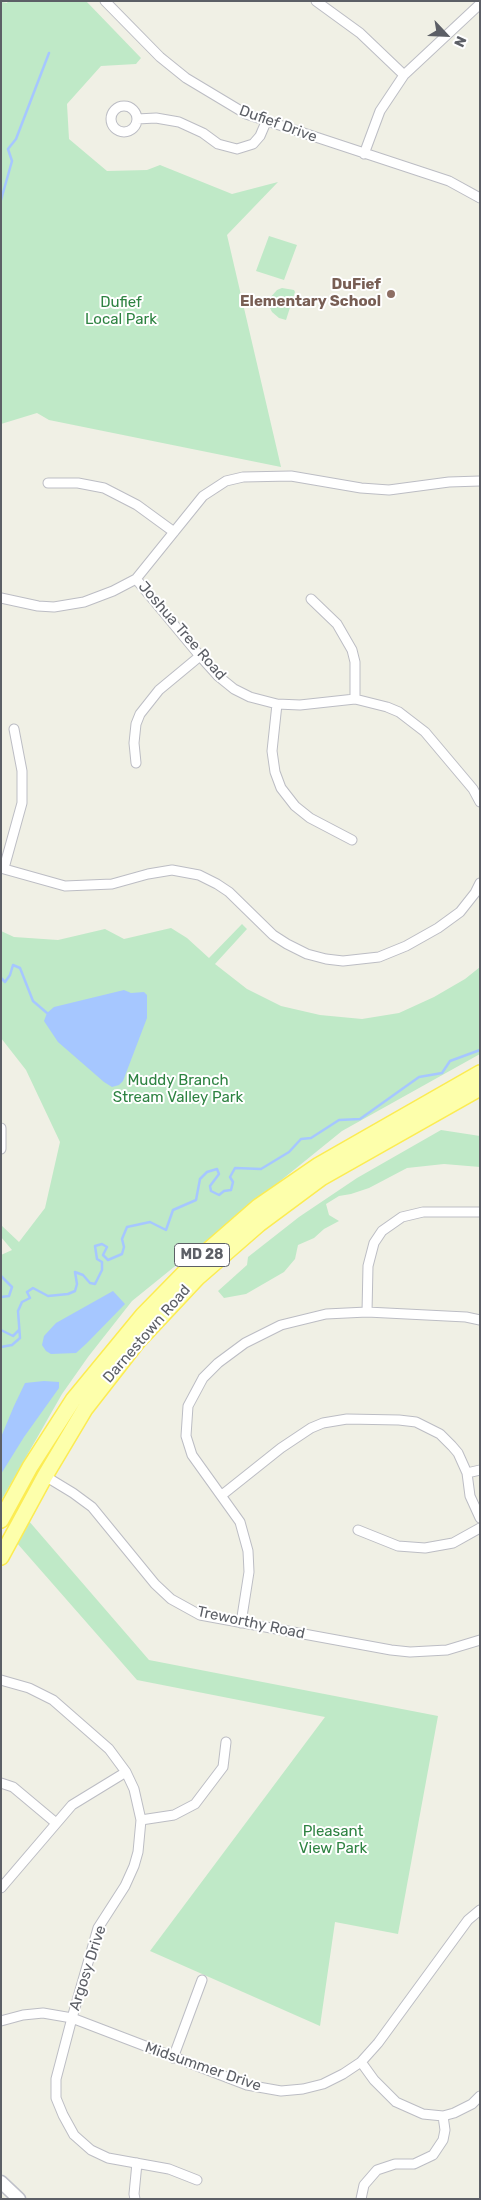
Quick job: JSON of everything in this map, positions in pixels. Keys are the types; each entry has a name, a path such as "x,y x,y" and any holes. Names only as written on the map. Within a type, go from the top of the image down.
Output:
{"main road":[{"name":"Darnestown Road","path":"1,1520 30,1467 73,1400 143,1315 196,1261 258,1207 318,1165 480,1073"},
{"name":"Darnestown Road","path":"1,1557 44,1476 85,1409 138,1341 173,1302 226,1251 321,1178 480,1088"},
{"path":"1,2182 19,2199"}],"street":[{"name":"Dufief Drive","path":"105,1 160,56 186,78 221,101 246,114 449,181 479,194"},
{"path":"316,1 360,33 404,75"},
{"path":"364,154 380,111 404,75 480,4"},
{"path":"137,119 156,118 179,122 203,133 218,144 236,149 253,144 260,136 266,122"},
{"path":"1,598 38,606 54,607 97,599 136,578 203,496 226,481 243,476 291,476 361,488 389,490 450,482 480,481"},
{"path":"48,482 78,483 104,488 137,505 174,532"},
{"name":"Joshua Tree Road","path":"136,578 200,656 218,676 234,689 277,704 300,705 355,699 387,707 410,719 444,754 473,789 480,802"},
{"path":"311,599 337,624 352,650 355,662 355,699"},
{"path":"136,763 134,742 136,724 140,714 159,690 200,656"},
{"path":"277,704 272,751 275,772 281,788 295,806 310,818 352,840"},
{"path":"14,728 22,770 22,803 14,835 2,868 65,886 112,884 148,874 172,870 199,875 229,892 273,935 287,944 307,954 343,961 379,957 414,942 460,912 475,893 480,883"},
{"path":"1,1128 1,1149"},
{"path":"367,1312 368,1266 374,1243 382,1231 402,1217 424,1212 480,1212"},
{"path":"242,1623 249,1572 248,1551 240,1522 192,1455 186,1436 188,1406 203,1378 218,1363 245,1343 281,1325 326,1314 367,1312 466,1317 480,1320"},
{"path":"222,1495 281,1448 311,1428 323,1423 347,1419 416,1422 440,1434 452,1446 467,1474 470,1496 480,1518"},
{"path":"467,1474 480,1470"},
{"name":"Treworthy Road","path":"44,1476 92,1507 155,1584 171,1599 200,1615 410,1652 447,1650 480,1640"},
{"path":"358,1530 398,1546 425,1548 453,1543 480,1528"},
{"name":"Argosy Drive","path":"1,1680 29,1688 53,1700 109,1749 126,1772 134,1789 141,1820 138,1852 134,1866 125,1886 98,1928 72,2018 56,2079 56,2098 63,2116 74,2135 91,2150 108,2158 169,2169 197,2180"},
{"path":"141,1820 174,1815 194,1804 223,1767 226,1742"},
{"path":"1,1888 72,1806 126,1772"},
{"path":"1,1783 13,1788 56,1823"},
{"name":"Midsummer Drive","path":"1,2022 23,2015 43,2013 72,2018 247,2085 281,2091 303,2089 323,2084 361,2062 378,2043 468,1920 480,1910"},
{"path":"173,2058 202,1980"},
{"path":"361,2062 374,2080 396,2102 423,2114 443,2116 464,2109 480,2096"},
{"path":"361,2199 364,2185 377,2170 395,2164 414,2164 424,2161 433,2155 444,2140 446,2130 443,2116"},
{"path":"135,2199 137,2163"}],"green space":[{"name":"Dufief Local Park","path":"8,1 86,1 141,58 136,64 101,66 67,104 69,139 107,171 147,170 160,165 232,194 278,182 227,235 281,467 49,420 37,413 1,424 1,2 7,3"},
{"path":"269,236 297,245 284,280 256,271"},
{"path":"282,288 294,290 295,292 286,320 279,318 272,312 269,306 269,299 277,290"},
{"name":"Muddy Branch Stream Valley Park","path":"242,924 247,929 215,964 247,989 281,1006 320,1015 362,1019 399,1013 434,997 465,979 480,967 480,1054 342,1131 132,1301 62,1394 1,1501 1,1255 12,1250 1,1237 1,1225 19,1242 45,1208 60,1142 26,1070 1,1038 1,931 14,937 58,940 105,929 124,939 171,928 187,938 209,958"},
{"path":"441,1130 480,1136 480,1167 444,1164 407,1168 369,1188 339,1196 326,1204 329,1215 339,1221 324,1229 314,1238 298,1245 295,1259 284,1272 246,1294 224,1298 218,1291 247,1265 248,1257 299,1217 357,1178"},
{"name":"Pleasant View Park","path":"28,1520 149,1660 438,1716 398,1934 335,1922 320,2026 150,1951 325,1717 137,1680 16,1542"}],"water":[{"path":"124,990 131,993 144,992 147,995 147,1018 123,1081 119,1085 112,1087 58,1042 44,1021 47,1013 54,1007"},
{"path":"113,1291 125,1304 76,1353 51,1354 46,1351 42,1345 44,1336 56,1323"},
{"path":"59,1382 59,1388 24,1437 1,1474 1,1437 14,1406 25,1383"}],"waterway":[{"path":"1,200 12,161 8,149 16,139 49,53"},
{"path":"1,978 5,982 10,975 13,965 20,968 33,1001 47,1013"},
{"path":"1,1347 12,1345 20,1338 18,1311 22,1302 30,1298 27,1292 33,1288 48,1296 68,1294 75,1291 77,1284 75,1272 83,1275 90,1283 95,1284 102,1270 102,1262 97,1259 95,1246 102,1244 107,1247 103,1255 108,1260 122,1254 124,1247 122,1239 127,1227 150,1222 166,1230 173,1210 196,1200 200,1179 207,1172 217,1169 219,1174 210,1186 211,1191 219,1195 224,1191 231,1190 233,1182 230,1177 235,1168 261,1169 289,1152 301,1139 311,1138 339,1120 360,1119 419,1077 442,1073 450,1061 480,1050"},
{"path":"1,1276 12,1287 9,1296 1,1297"},
{"path":"1,1330 13,1336 19,1330"}],"place":[{"name":"DuFief Elementary School","path":"391,294"}]}
